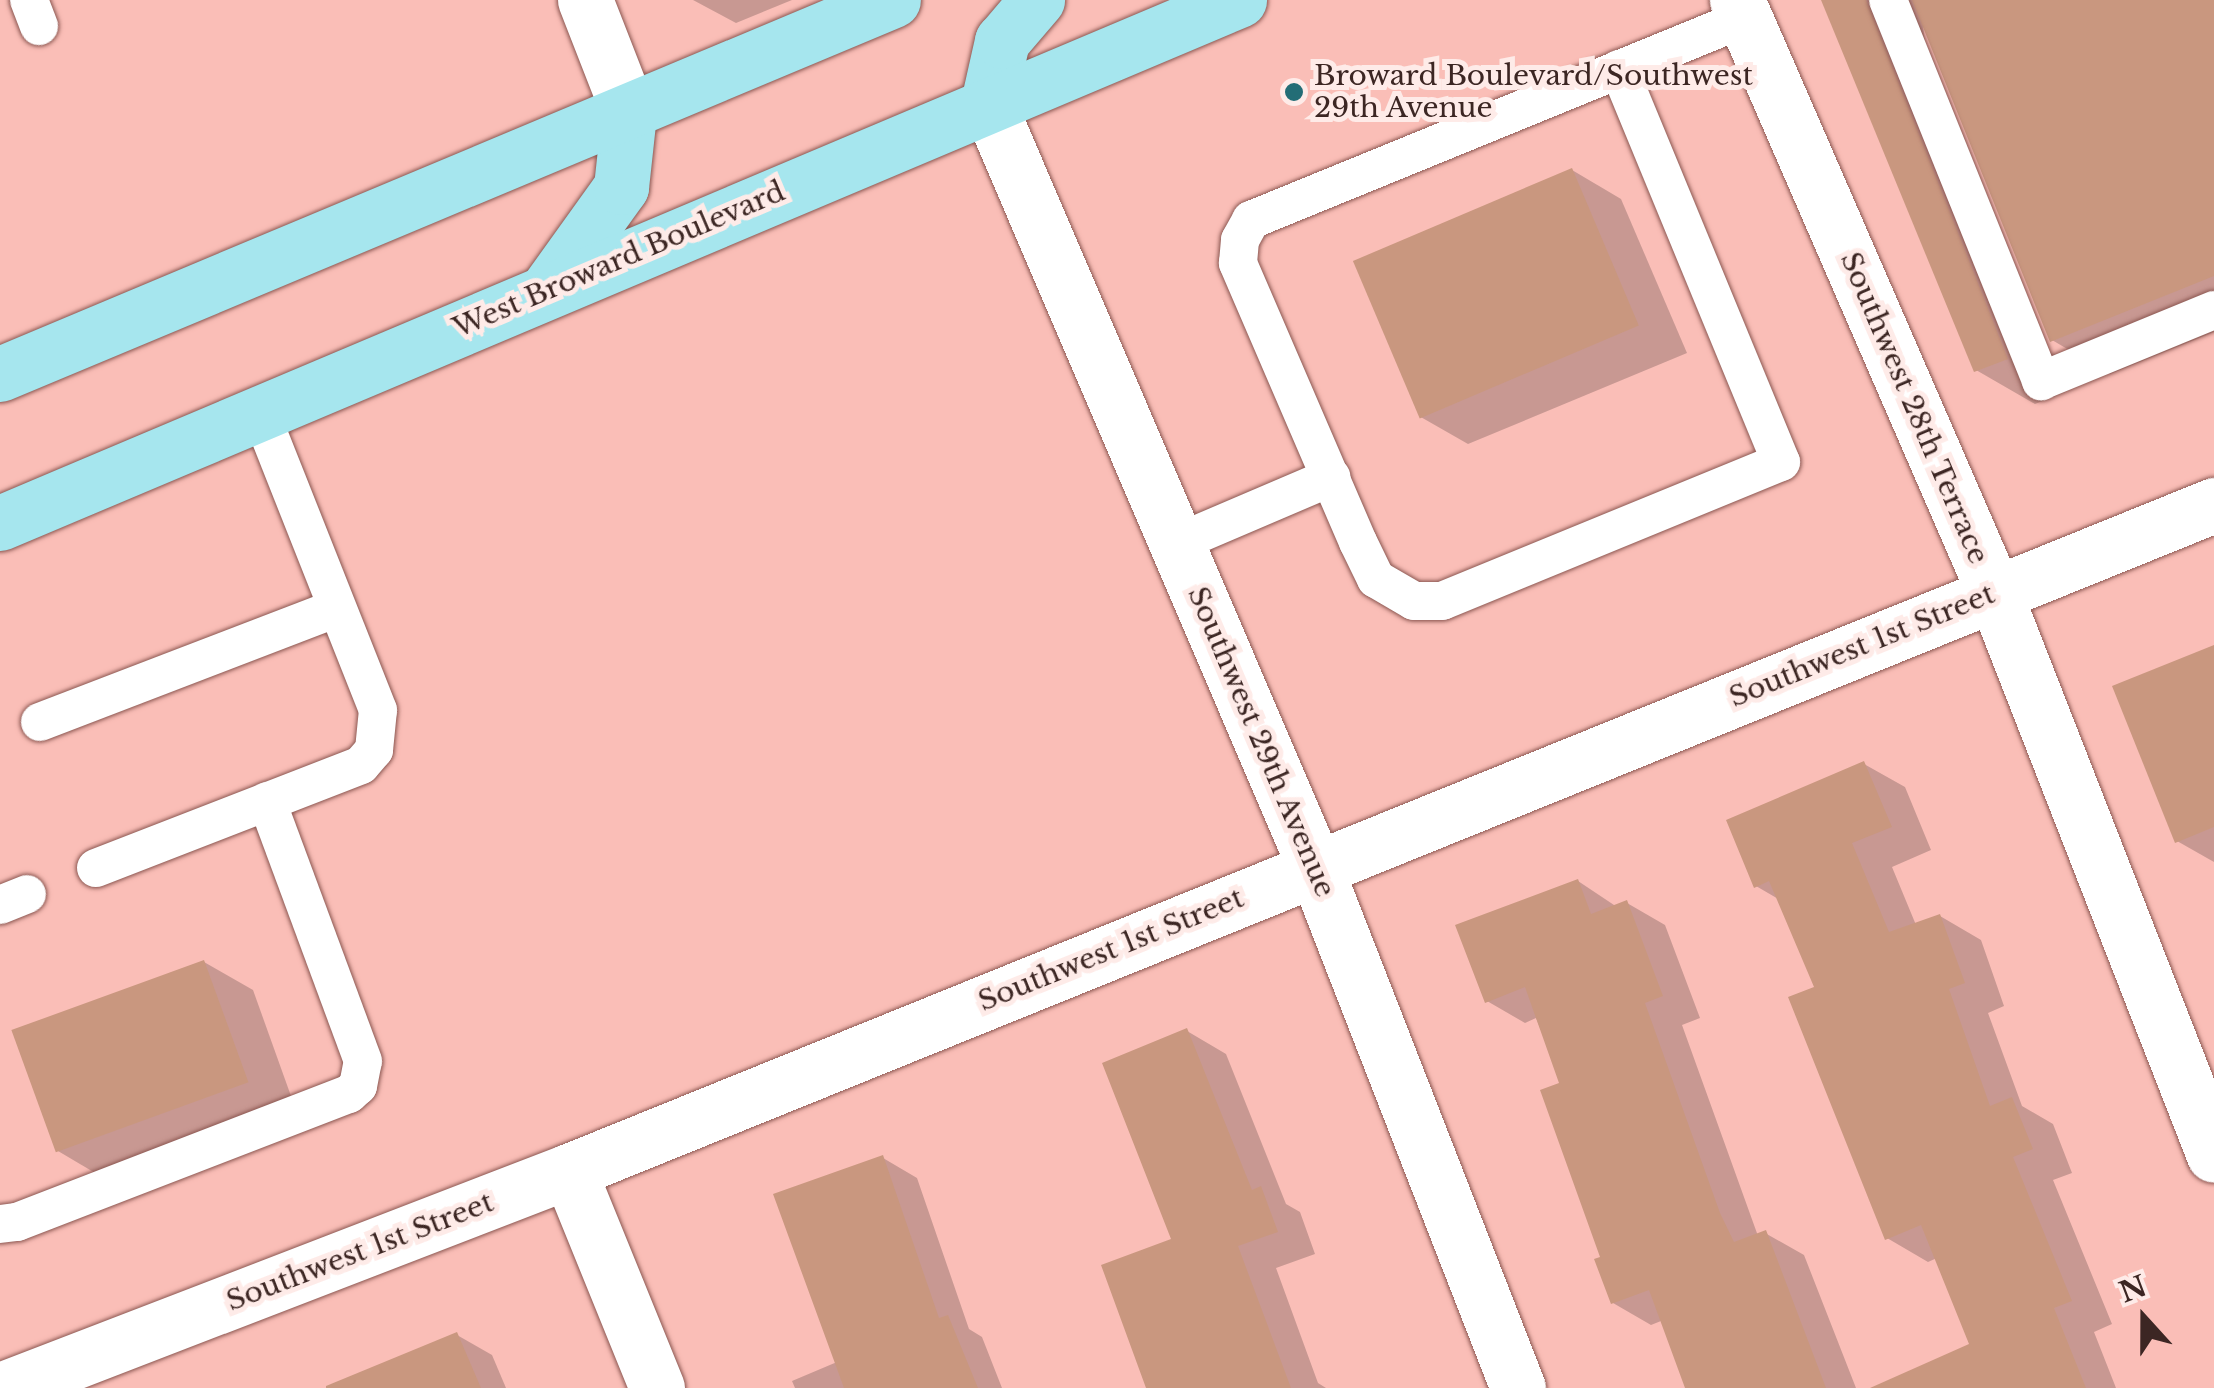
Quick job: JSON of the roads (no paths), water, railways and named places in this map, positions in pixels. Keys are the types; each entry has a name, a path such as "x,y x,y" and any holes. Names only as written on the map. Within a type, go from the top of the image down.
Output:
{"main road":[{"path":"0,374 893,0"},
{"path":"988,102 1002,41 1038,0"},
{"name":"West Broward Boulevard","path":"0,523 988,102 1239,0"},
{"path":"547,290 621,187 629,113"}],"street":[{"path":"585,0 629,113"},
{"name":"Southwest 28th Terrace","path":"1741,9 1994,592 2214,1155"},
{"name":"Southwest 29th Avenue","path":"988,102 1316,868 1518,1388"},
{"name":"Southwest 1st Street","path":"6,1388 569,1171 2214,505"},
{"path":"569,1171 657,1388"}],"lane":[{"path":"1888,0 2041,381 2214,310"},
{"path":"1619,70 1781,462 1442,601 1414,601 1376,579 1238,263 1240,240 1251,220 1619,70 1741,9"},
{"path":"96,868 361,765 374,750 378,710 260,412"},
{"path":"1177,543 1332,477"},
{"path":"40,722 338,608"},
{"path":"0,1224 54,1208 350,1094 358,1086 364,1061 267,801"}],"place":[{"name":"Broward Boulevard/Southwest 29th Avenue","path":"1294,92"}]}
